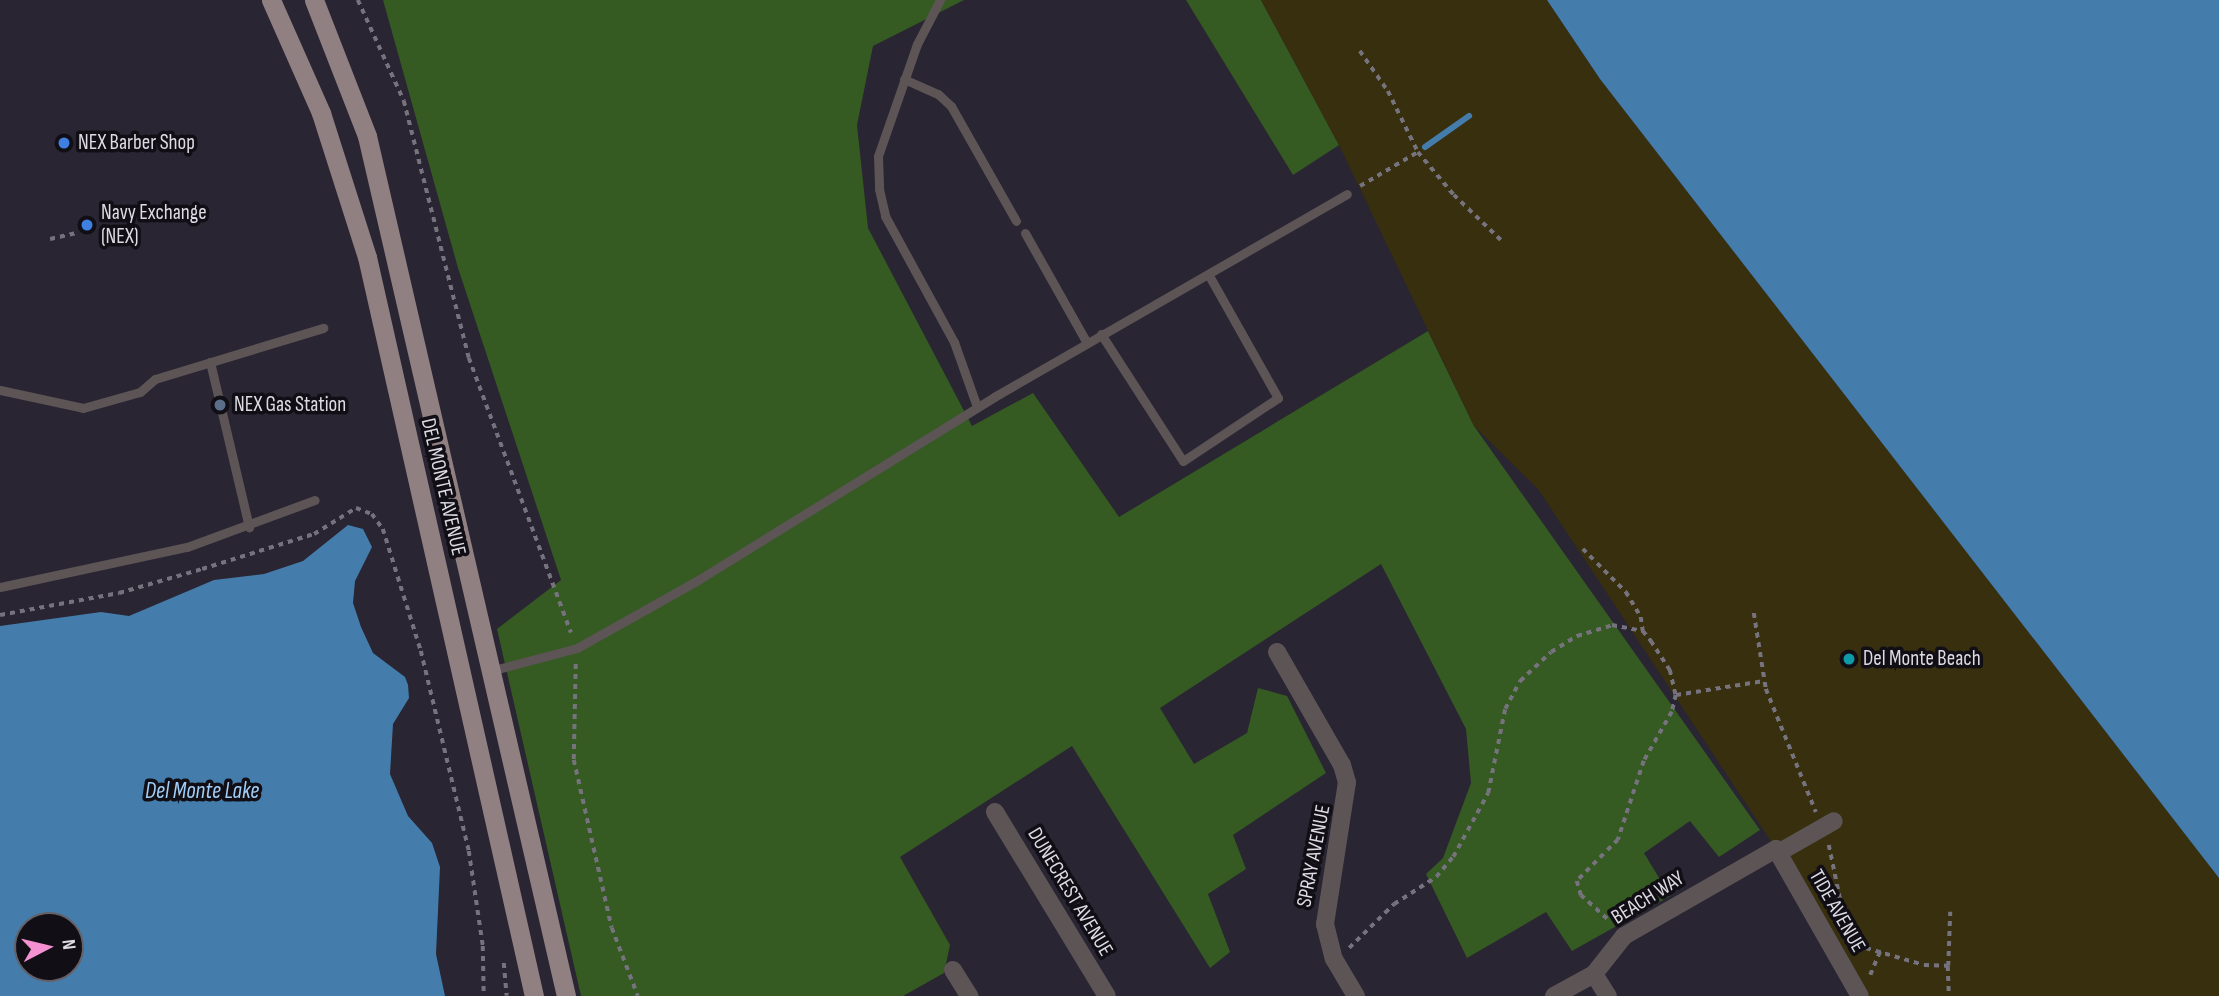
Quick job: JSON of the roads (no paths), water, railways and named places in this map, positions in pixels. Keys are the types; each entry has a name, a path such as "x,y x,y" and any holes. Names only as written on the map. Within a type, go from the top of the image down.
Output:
{"main road":[{"name":"DEL MONTE AVENUE","path":"271,0 321,113 367,257 534,996"},
{"name":"DEL MONTE AVENUE","path":"314,0 367,136 566,996"}],"street":[{"name":"SPRAY AVENUE","path":"1277,652 1342,765 1347,782 1325,924 1334,959 1356,996"},
{"name":"DUNECREST AVENUE","path":"995,812 1107,996"},
{"name":"BEACH WAY","path":"1554,996 1594,974 1624,936 1828,825"},
{"name":"TIDE AVENUE","path":"1777,851 1860,996"},
{"path":"953,970 968,996"},
{"path":"1594,974 1608,996"}],"lane":[{"path":"940,0 904,79 878,156 879,189 885,216 954,342 977,407"},
{"path":"904,79 938,94 951,106 1016,221"},
{"path":"490,671 576,648 698,580 977,407 1101,334 1348,194"},
{"path":"1025,233 1087,343"},
{"path":"1101,334 1182,460 1278,398 1208,274"},
{"path":"0,390 83,408 140,392 155,379 323,328"},
{"path":"210,362 248,527"},
{"path":"0,587 187,547 248,527 315,500"}],"water":[{"path":"1547,0 2219,0 2219,878 1600,79"},
{"name":"Del Monte Lake","path":"348,525 363,529 372,547 355,581 353,603 373,653 405,677 408,685 409,698 393,724 390,774 408,816 432,843 440,867 436,954 445,996 0,996 0,626 101,612 129,616 214,580 264,574 303,561"}],"waterway":[{"path":"1425,147 1469,116"}],"place":[{"name":"NEX Barber Shop","path":"64,143"},
{"name":"Navy Exchange (NEX)","path":"87,225"},
{"name":"NEX Gas Station","path":"220,405"},
{"name":"Del Monte Beach","path":"1849,659"}]}
